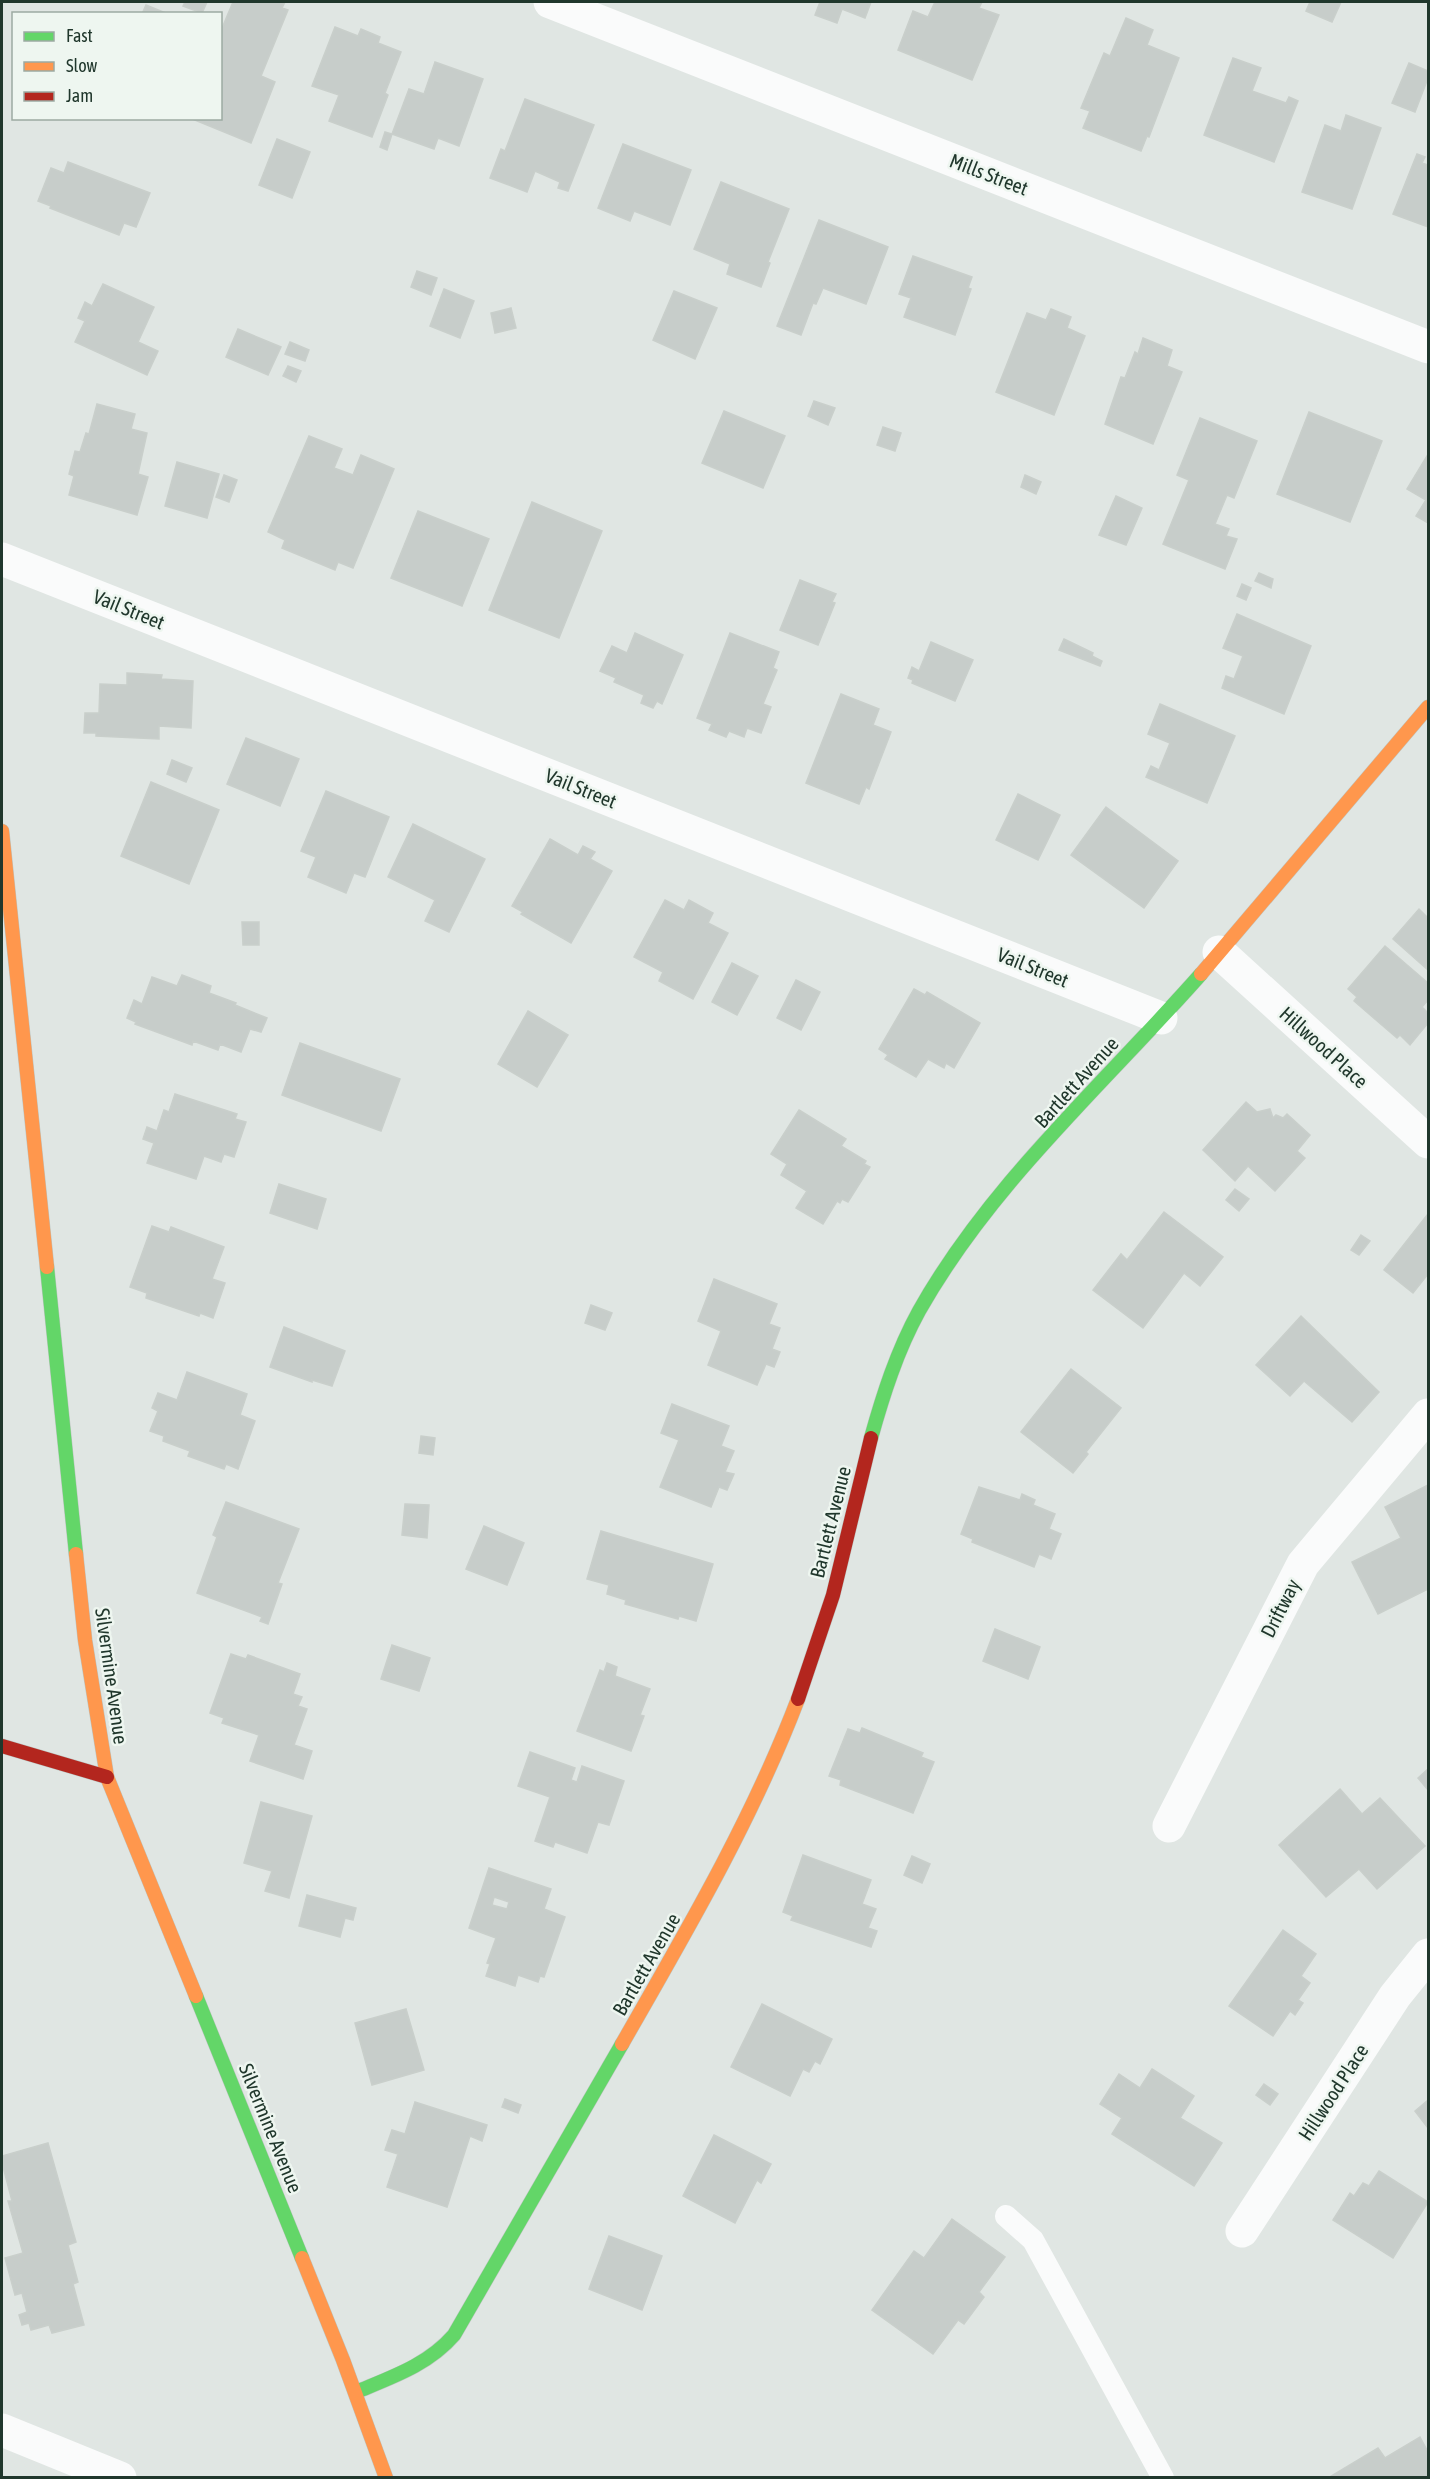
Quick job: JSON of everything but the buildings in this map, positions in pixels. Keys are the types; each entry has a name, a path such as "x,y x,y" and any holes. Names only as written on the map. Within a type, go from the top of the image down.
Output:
{"street":[{"name":"Mills Street","path":"550,2 1428,347"},
{"name":"Vail Street","path":"2,559 1161,1018"},
{"name":"Bartlett Avenue","path":"356,2392 431,2358 444,2348 454,2335 692,1923 735,1844 762,1787 813,1657 835,1585 881,1404 895,1361 919,1310 994,1203 1219,952 1428,707"},
{"name":"Silvermine Avenue","path":"2,831 85,1640 107,1777 356,2392 386,2478"},
{"name":"Hillwood Place","path":"1219,952 1428,1142"},
{"name":"Driftway","path":"1169,1826 1303,1564 1428,1415"},
{"path":"2,1746 107,1777"},
{"name":"Hillwood Place","path":"1242,2231 1395,1996 1428,1955"},
{"path":"2,2430 120,2478"}],"lane":[{"path":"1006,2216 1033,2240 1163,2478"}],"traffic: fast":[{"path":"871,1438 897,1357 919,1311 948,1264 980,1220 1051,1135 1201,974"},
{"path":"47,1267 76,1554"},
{"path":"196,1996 302,2258"},
{"path":"356,2392 421,2362 454,2335 622,2044"}],"traffic: slow":[{"path":"1201,974 1428,707"},
{"path":"2,831 47,1267"},
{"path":"76,1554 85,1640 107,1777 196,1996"},
{"path":"622,2044 694,1918 739,1832 798,1699"},
{"path":"302,2258 343,2360 386,2478"}],"traffic: jam":[{"path":"798,1699 833,1595 871,1438"},
{"path":"2,1746 107,1777"}]}
